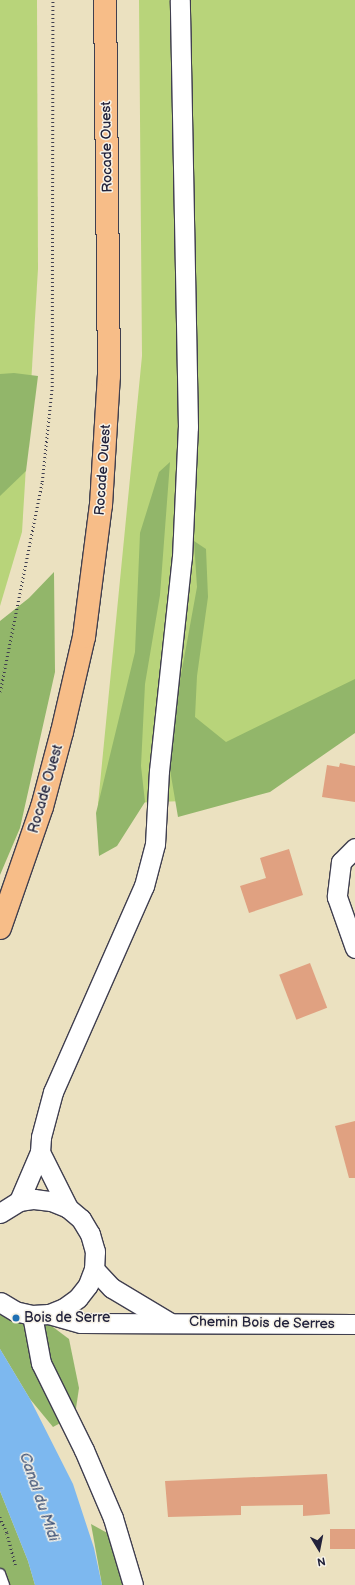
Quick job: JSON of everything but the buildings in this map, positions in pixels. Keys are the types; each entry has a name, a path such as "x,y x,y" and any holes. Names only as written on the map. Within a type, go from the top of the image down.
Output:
{"main road":[{"name":"Rocade Ouest","path":"0,928 42,807 62,732 84,637 101,505 109,376 105,0"}],"street":[{"path":"6,1208 40,1152 41,1137 53,1092 144,886 155,844 159,771 182,557 188,427 180,0"},
{"path":"355,848 341,862 337,897 355,948"},
{"path":"40,1152 68,1208"},
{"path":"6,1208 34,1199 51,1201 68,1208 81,1219 90,1234 95,1251 94,1269 88,1284 78,1298 64,1308 40,1315 41,1363 84,1450 113,1518 133,1585"},
{"name":"Chemin Bois de Serres","path":"94,1269 112,1288 169,1322"},
{"name":"Chemin Bois de Serres","path":"0,1302 14,1311 81,1323 169,1322 355,1324"}],"lane":[{"path":"0,1574 4,1585"}],"path":[{"path":"0,692 42,482 52,387 53,0"},
{"path":"0,1517 7,1533 16,1570"}],"green space":[{"path":"0,0 37,0 38,269 22,532 0,606"},
{"path":"139,0 355,0 355,715 185,801 98,804 142,356"},
{"path":"14,373 38,376 26,471 0,496 0,374"},
{"path":"170,462 160,595 145,684 141,766 145,802 117,846 99,856 96,813 135,652 140,533 159,472"},
{"path":"194,541 206,549 208,597 197,676 195,717 226,742 355,679 355,733 270,792 178,817 167,752 197,587"},
{"path":"54,572 55,672 20,828 0,875 0,621 29,598"},
{"path":"0,1295 41,1318 69,1339 79,1388 75,1415 53,1427 30,1399 0,1349"},
{"path":"0,1491 28,1561 35,1585 0,1585"},
{"path":"91,1524 120,1540 127,1585 102,1585"}],"water":[{"name":"Canal du Midi","path":"0,1349 30,1399 73,1484 94,1548 102,1585 35,1585 28,1561 0,1491"}],"place":[{"name":"Bois de Serre","path":"16,1318"}]}
